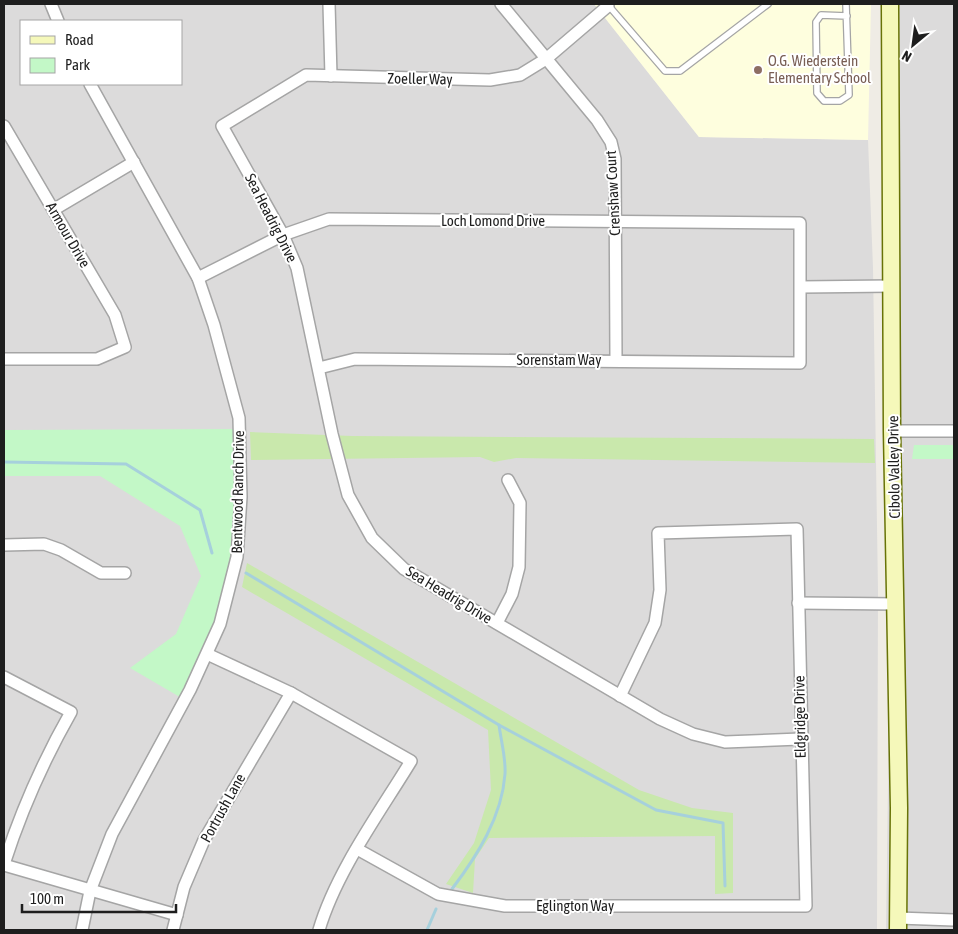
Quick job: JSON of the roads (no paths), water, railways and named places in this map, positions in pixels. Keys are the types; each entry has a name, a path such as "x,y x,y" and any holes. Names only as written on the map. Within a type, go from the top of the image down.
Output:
{"main road":[{"name":"Cibolo Valley Drive","path":"890,4 892,431 897,604 899,808 898,924"}],"street":[{"path":"52,4 58,20"},
{"path":"329,4 331,76"},
{"name":"Crenshaw Court","path":"502,4 597,120 611,142 615,159 616,360"},
{"name":"Zoeller Way","path":"222,126 306,75 490,80 520,75 546,59 607,5"},
{"name":"Bentwood Ranch Drive","path":"82,930 90,891 112,834 190,690 220,624 237,557 241,497 239,418 214,325 198,278 91,85"},
{"name":"Armour Drive","path":"4,126 115,315 125,347 97,358 4,359"},
{"name":"Sea Headrig Drive","path":"222,126 283,235 297,268 348,495 372,538 404,569 660,719 693,734 725,742 800,739"},
{"path":"53,210 134,162"},
{"name":"Loch Lomond Drive","path":"198,278 283,235 329,219 800,223 801,287"},
{"path":"801,287 892,286"},
{"name":"Sorenstam Way","path":"319,368 355,359 800,363 801,287"},
{"path":"892,431 954,431"},
{"path":"496,623 512,594 519,567 520,503 508,480"},
{"name":"Eldgridge Drive","path":"620,696 654,623 660,590 658,533 797,529 800,739 806,906"},
{"path":"4,545 44,544 61,550 101,573 125,573"},
{"path":"798,603 897,604"},
{"path":"207,654 291,693 412,761 357,849 323,914 319,930"},
{"path":"4,677 71,712 41,766 18,820 4,865 178,915"},
{"name":"Portrush Lane","path":"173,930 184,888 204,840 291,693"},
{"name":"Eglington Way","path":"357,849 438,894 505,906 806,906"},
{"path":"898,924 954,920"}],"lane":[{"path":"607,5 665,71 680,71 768,4"},
{"path":"846,4 847,16 849,95 840,101 824,101 816,93 816,22 821,15 847,16"}],"waterway":[{"path":"4,462 126,464 200,510 212,553"},
{"path":"246,573 499,725 656,810 723,823 725,886"},
{"path":"452,889 487,835 499,805 505,774 499,725"},
{"path":"427,930 436,909"}],"place":[{"name":"O.G. Wiederstein Elementary School","path":"758,70"}]}
